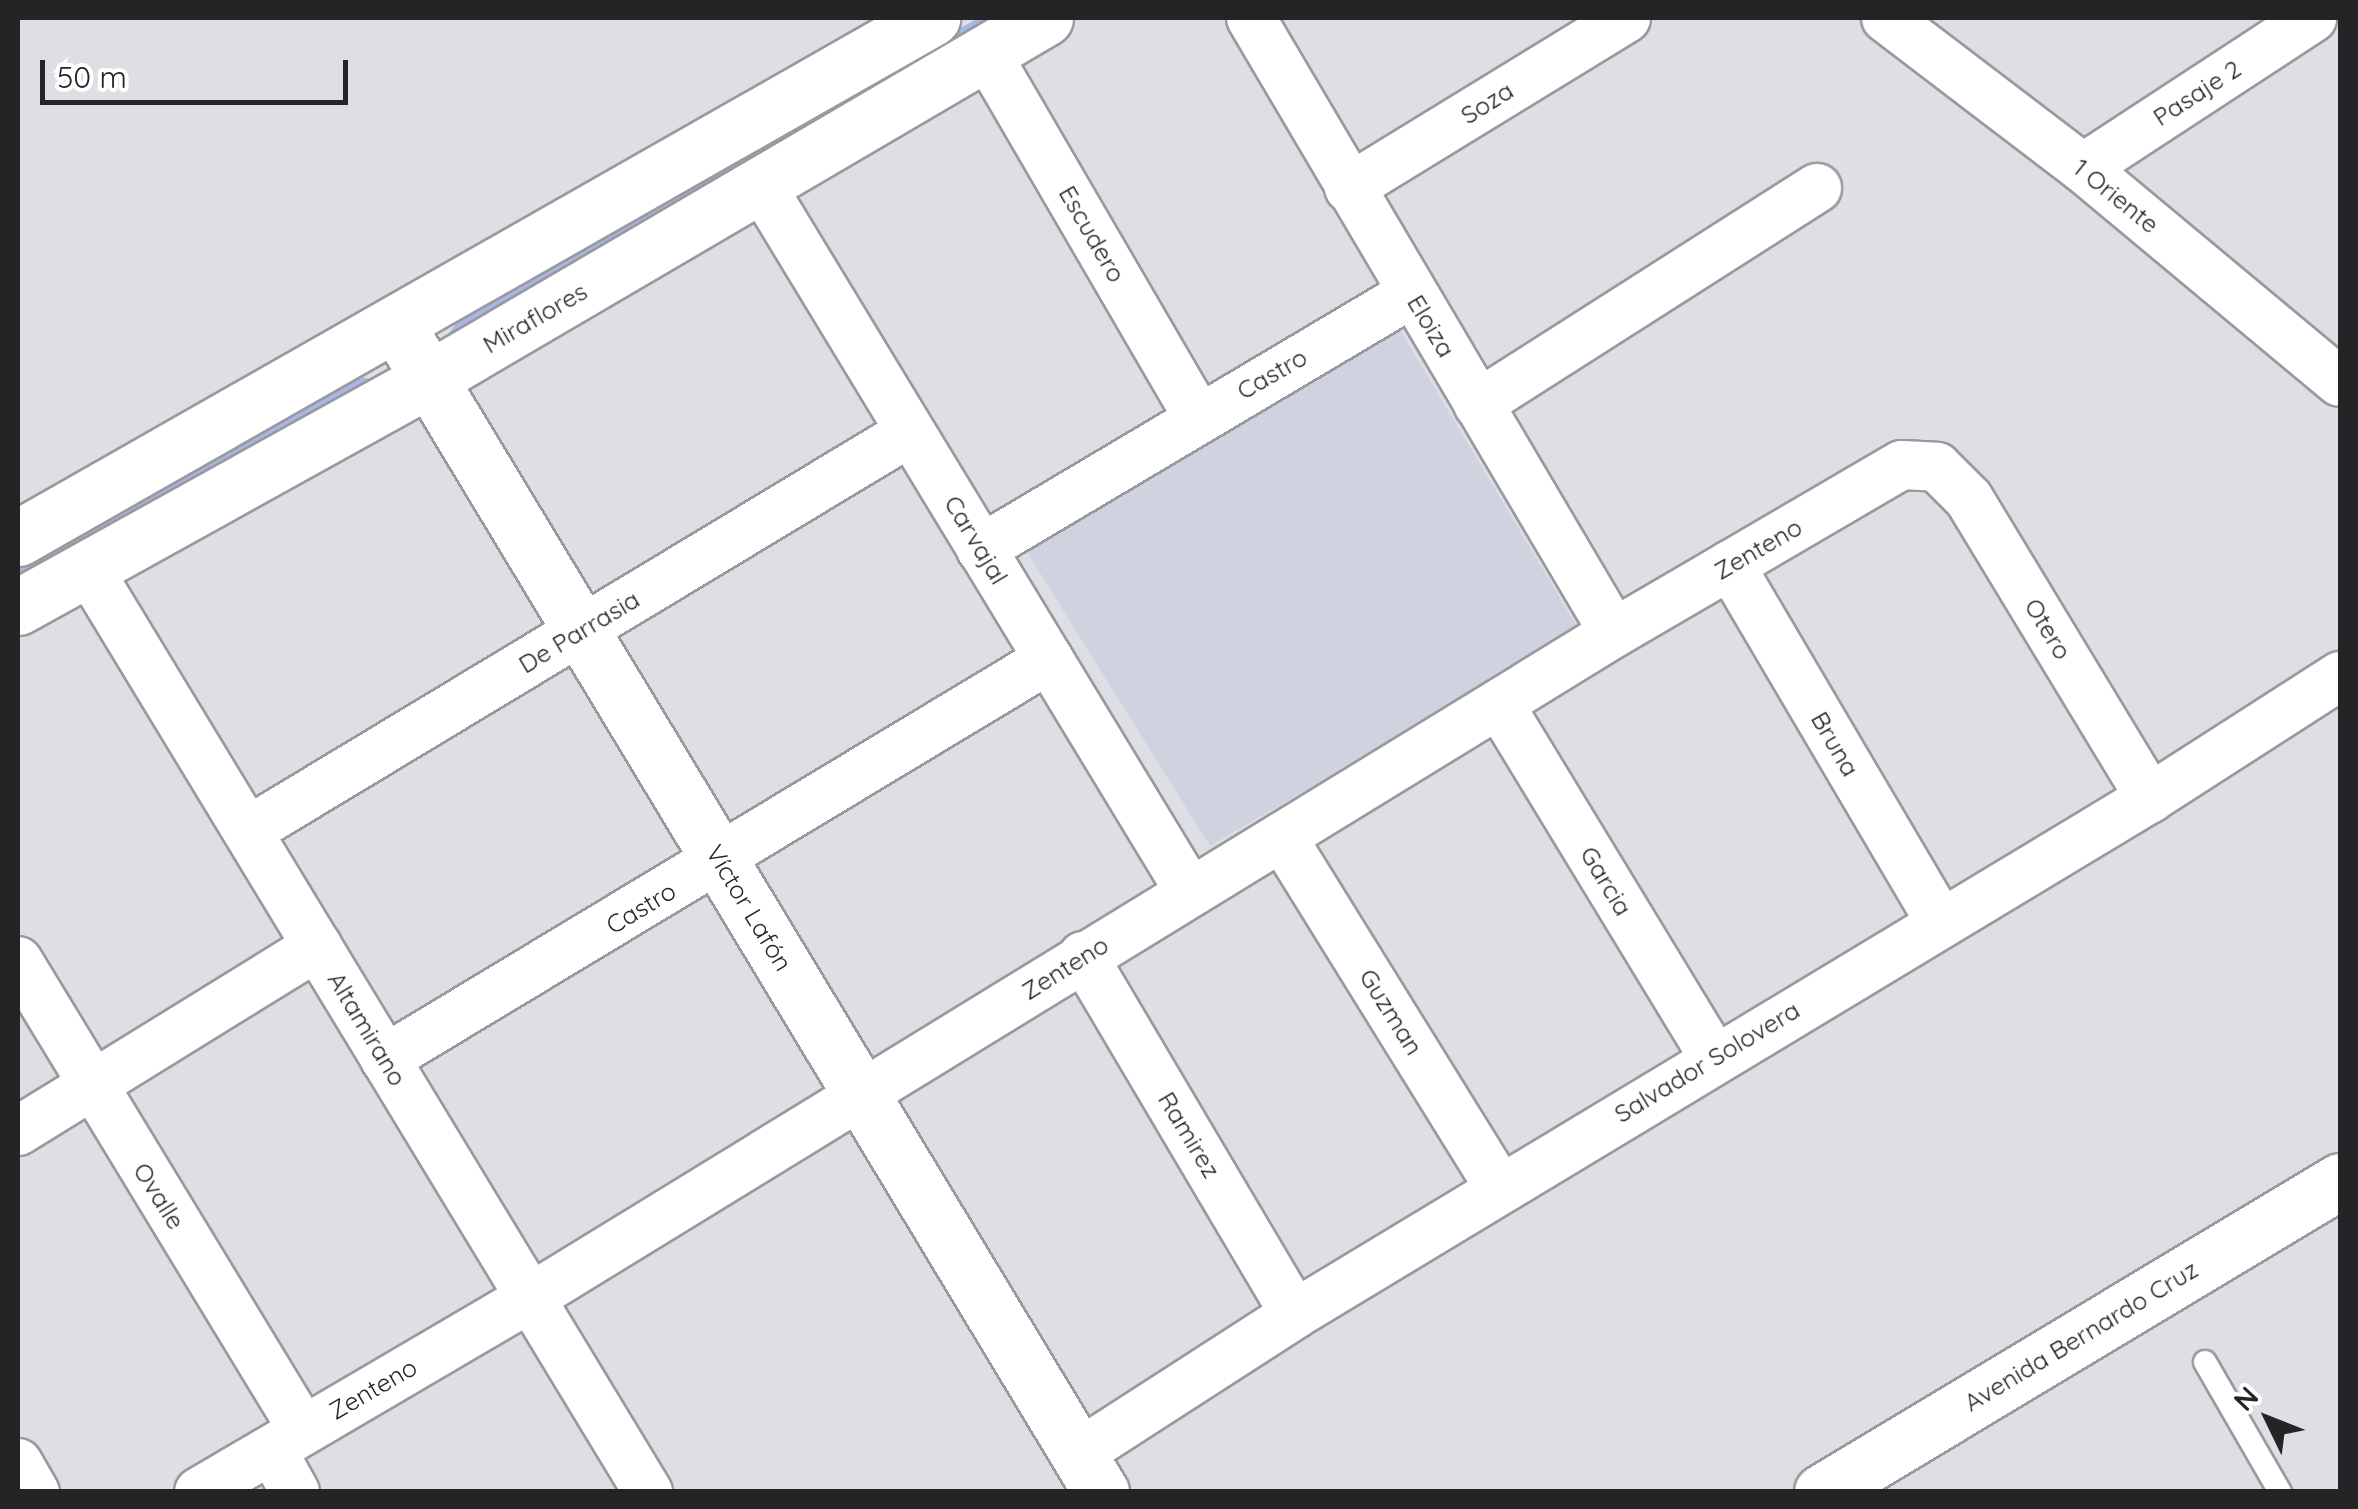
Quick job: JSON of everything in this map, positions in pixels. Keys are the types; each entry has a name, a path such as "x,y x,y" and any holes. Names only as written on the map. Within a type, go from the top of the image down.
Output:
{"main road":[{"path":"18,538 932,18"},
{"name":"Miraflores","path":"18,607 429,379 1045,18"},
{"name":"Víctor Lafón","path":"396,324 1089,1473"},
{"name":"Avenida Bernardo Cruz","path":"1845,1486 2340,1182"}],"street":[{"name":"Eloiza","path":"1250,18 1614,633"},
{"name":"Soza","path":"1349,188 1626,18"},
{"name":"1 Oriente","path":"1886,18 2333,364"},
{"name":"Pasaje 2","path":"2083,168 2312,18"},
{"name":"Escudero","path":"986,51 1198,417"},
{"name":"Carvajal","path":"762,187 1190,892"},
{"path":"1478,404 1818,188"},
{"name":"Castro","path":"981,549 1411,294"},
{"name":"De Parrasia","path":"248,831 910,432"},
{"name":"Zenteno","path":"199,1492 530,1298 1614,633 1902,465 1936,467"},
{"name":"Otero","path":"1936,467 1969,498 2150,798"},
{"name":"Bruna","path":"1730,565 1940,922"},
{"name":"Altamirano","path":"86,566 648,1492"},
{"name":"Castro","path":"386,1059 720,861 1049,659"},
{"name":"Salvador Solovera","path":"1089,1473 1295,1314 1714,1057 2150,798 2340,676"},
{"name":"Garcia","path":"1498,704 1714,1057"},
{"name":"Guzman","path":"1282,837 1500,1188"},
{"path":"18,1131 317,946"},
{"name":"Ramirez","path":"1084,956 1295,1314"},
{"name":"Ovalle","path":"18,962 91,1085 288,1440 295,1492"},
{"path":"18,1462 35,1492"}],"lane":[{"path":"2205,1362 2280,1492"}],"shaded area":[{"path":"978,18 1012,18 460,341 446,337 456,324"},
{"path":"1393,318 1579,630 1210,846 1017,536"},
{"path":"355,376 371,379 366,392 18,588 18,569"}]}
